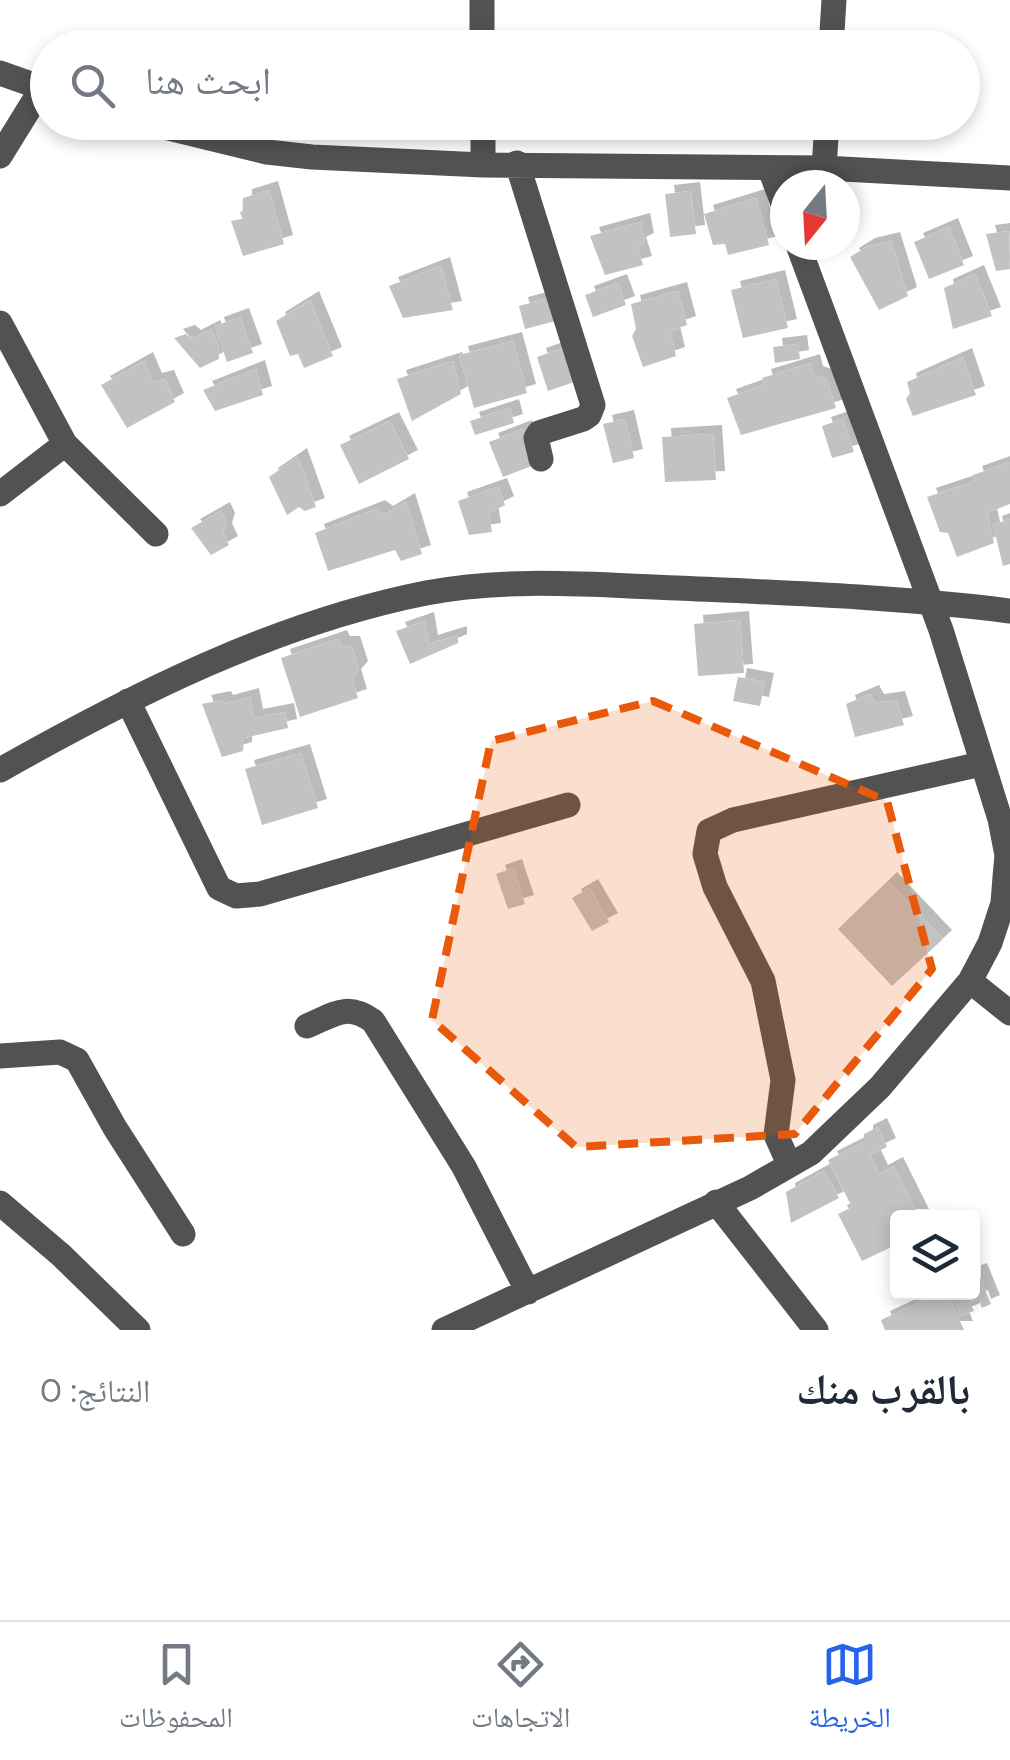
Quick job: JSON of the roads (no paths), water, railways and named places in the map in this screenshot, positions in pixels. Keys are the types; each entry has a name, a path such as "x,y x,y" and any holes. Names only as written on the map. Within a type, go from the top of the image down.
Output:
{"street":[{"path":"482,0 482,30"},
{"path":"832,30 834,0"},
{"path":"0,72 30,84"},
{"path":"0,156 30,111"},
{"path":"218,140 268,152 483,165 824,168 1010,178"},
{"path":"482,140 483,165"},
{"path":"824,168 826,140"},
{"path":"516,163 593,405 583,419 539,433 536,438 541,459"},
{"path":"444,1330 750,1188 826,1142 880,1088 970,981 990,943 1003,903 1007,856 1000,818 930,601 804,260"},
{"path":"0,323 64,444 156,534"},
{"path":"0,494 64,444"},
{"path":"0,770 128,701 247,647 379,604 464,586 636,586 930,601 1010,612"},
{"path":"128,701 219,888 236,896 260,894 568,805"},
{"path":"789,1164 776,1135 783,1080 763,982 715,887 705,854 708,831 733,820 981,764"},
{"path":"970,981 1010,1014"},
{"path":"306,1026 353,1009 373,1021 464,1168 528,1292"},
{"path":"0,1056 60,1052 77,1060 115,1128 184,1234"},
{"path":"716,1202 816,1330"},
{"path":"0,1203 61,1255 138,1330"}]}
